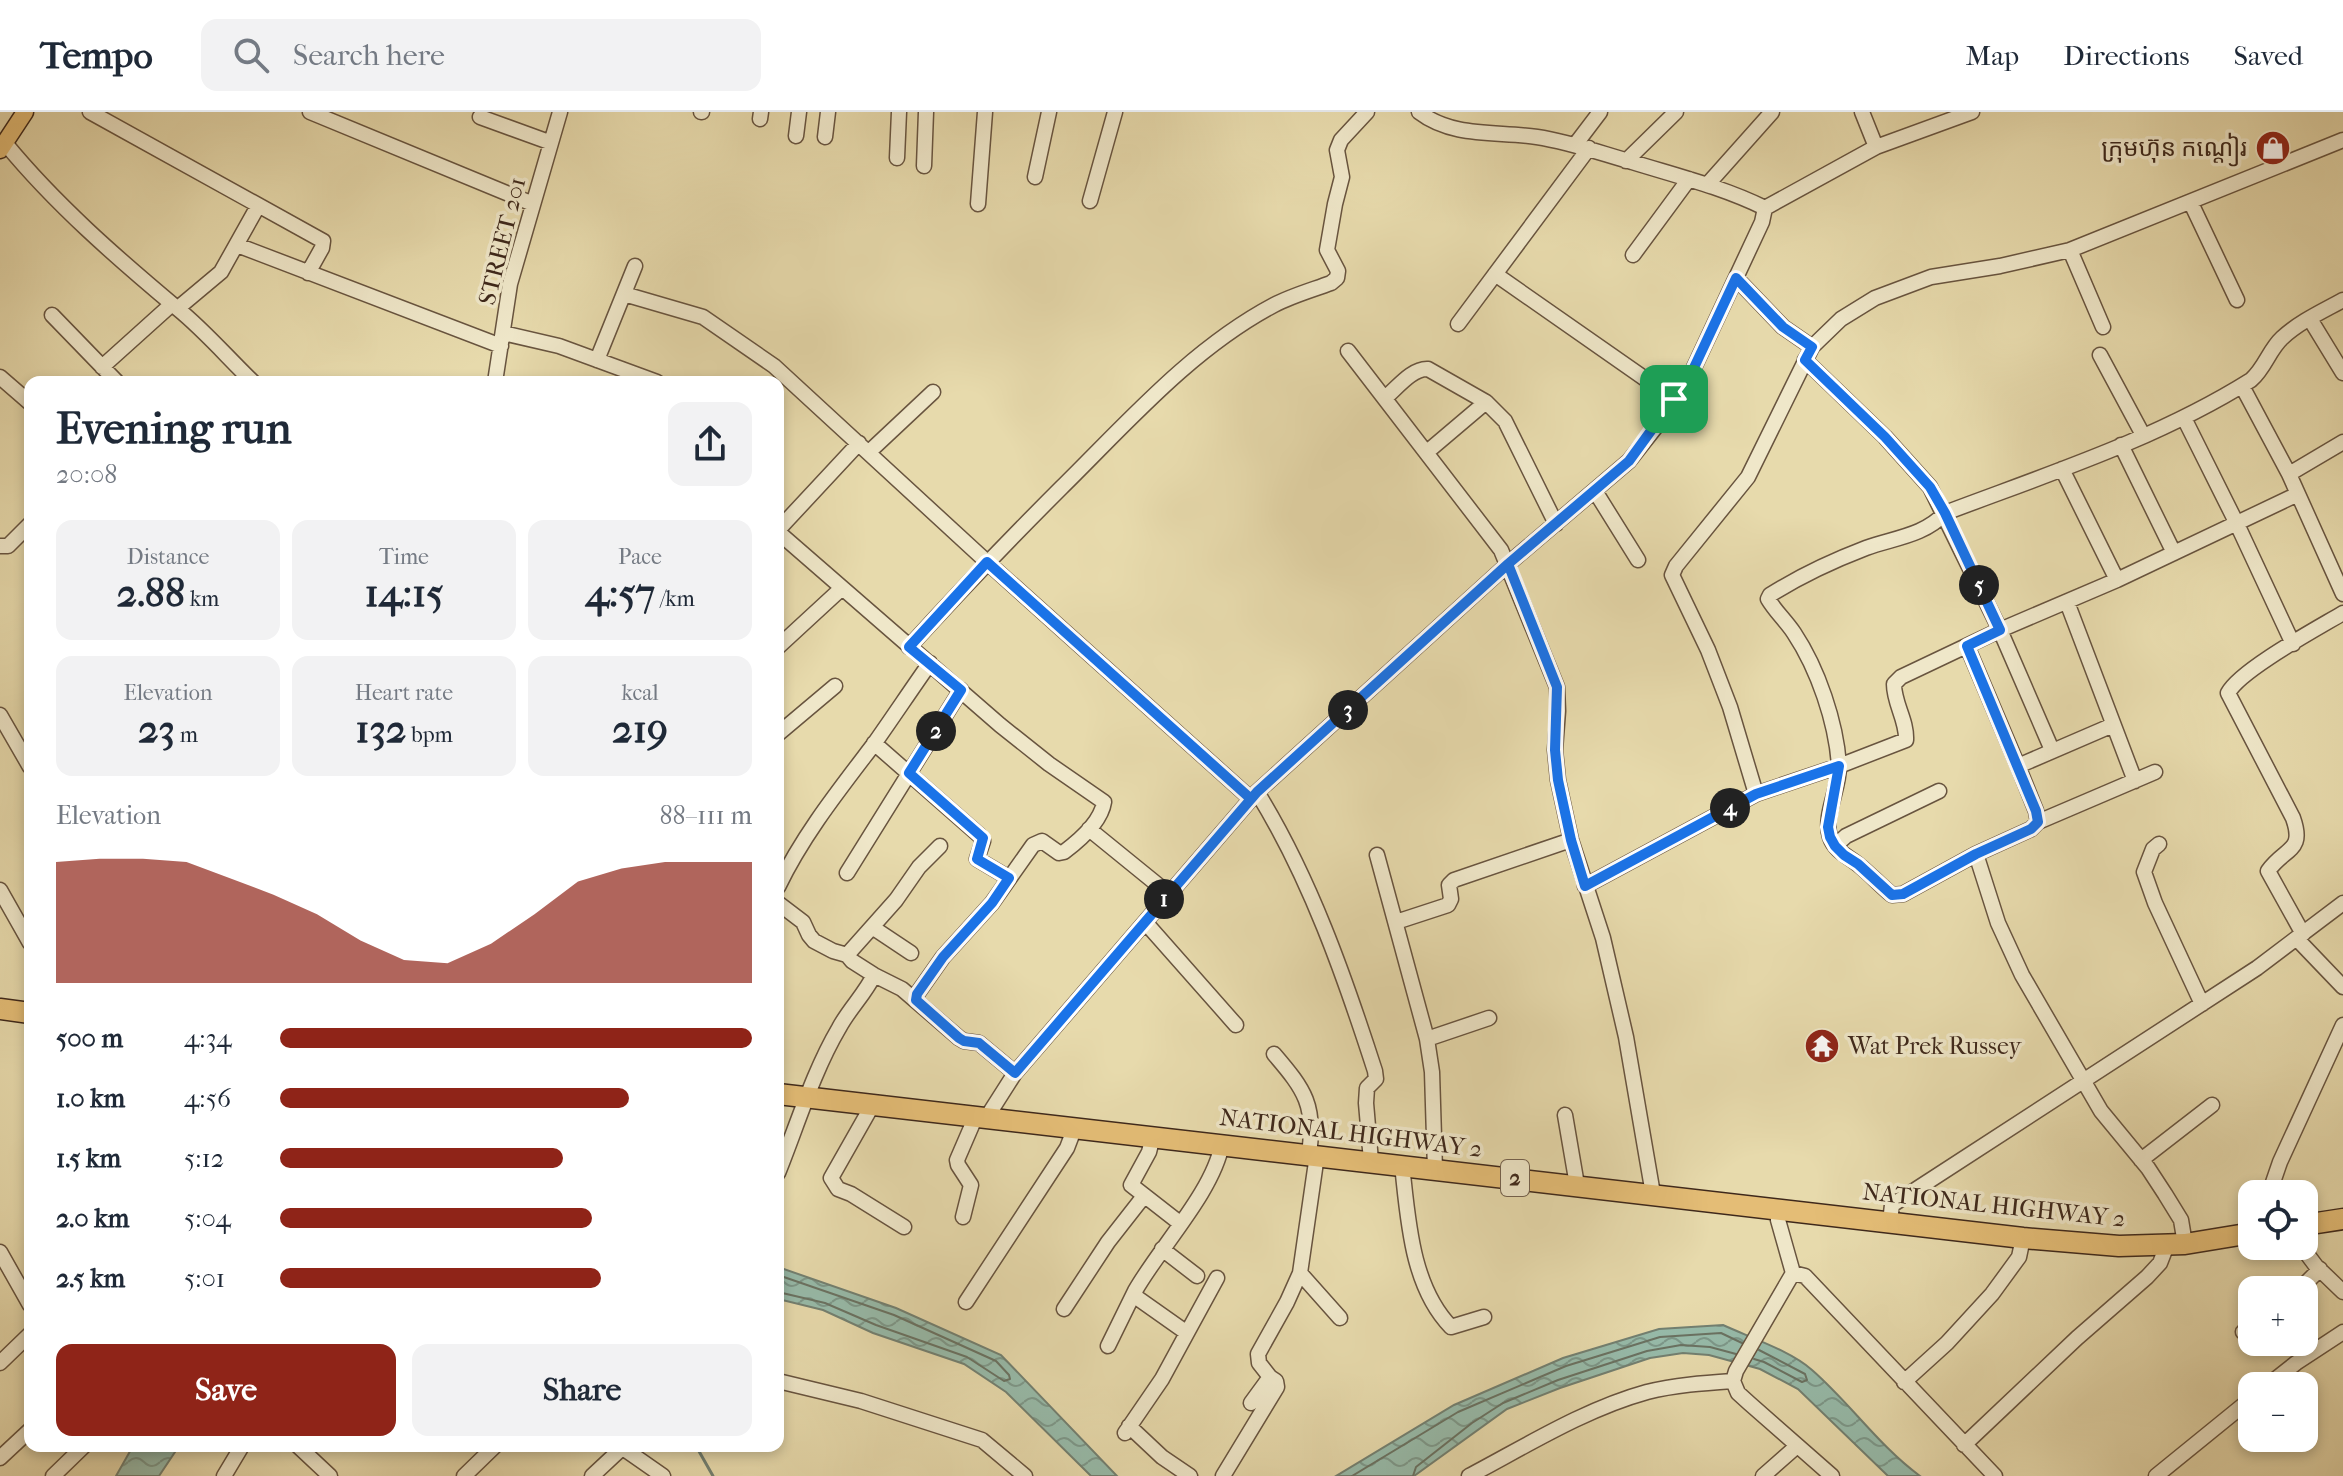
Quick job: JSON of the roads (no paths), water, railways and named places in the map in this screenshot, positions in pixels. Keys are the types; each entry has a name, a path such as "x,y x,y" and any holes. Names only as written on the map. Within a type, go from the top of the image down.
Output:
{"highway":[{"path":"0,1009 24,1012"},
{"name":"NATIONAL HIGHWAY 2","path":"784,1095 2023,1238 2119,1246 2176,1244 2238,1235"},
{"path":"2318,1223 2343,1219"}],"main road":[{"path":"2,146 25,112"}],"street":[{"path":"90,112 323,241 308,273"},
{"path":"310,112 533,204"},
{"name":"STREET 201","path":"496,376 510,284 560,112"},
{"path":"796,136 799,112"},
{"path":"825,137 828,112"},
{"path":"897,158 899,112"},
{"path":"924,166 926,112"},
{"path":"978,204 985,112"},
{"path":"1035,177 1049,112"},
{"path":"1090,201 1115,112"},
{"path":"909,647 987,562 1172,379 1226,335 1277,303 1337,278 1338,271 1327,250 1342,177 1337,150 1341,140 1367,112"},
{"path":"1419,112 1453,129 1537,137 1582,146 1731,191 1765,208"},
{"path":"1458,324 1582,146 1600,112"},
{"path":"1626,161 1676,112"},
{"path":"1707,185 1772,112"},
{"path":"1862,112 1876,147"},
{"path":"1765,208 1876,147 1972,112"},
{"path":"480,117 549,142"},
{"path":"1756,794 1730,707 1708,650 1672,575 1748,477 1808,354 1841,319 1875,298 1931,277 2070,250 2343,140"},
{"path":"2,146 247,376"},
{"path":"1633,255 1689,179"},
{"path":"2191,203 2237,300"},
{"path":"102,367 122,347 221,272 258,206"},
{"path":"963,1217 971,1185 957,1160 981,1117 1015,1073 1254,795 1508,564 1629,461 1691,374 1765,216 1765,208"},
{"path":"237,245 308,273 502,339 559,346 632,376"},
{"path":"2070,250 2103,327"},
{"path":"597,360 635,266"},
{"path":"1495,274 1674,399"},
{"path":"1736,278 1930,487 2000,630 2052,750"},
{"path":"624,294 703,317 774,366 987,562 1254,795 1298,868 1339,965 1375,1071 1376,1079 1366,1089 1371,1161"},
{"path":"2155,772 2038,822 2031,829 1897,896 1892,895 1835,846 1830,837 1828,827 1839,766 1821,685 1803,647 1768,599 1794,580 1818,568 1868,547 1915,533 1935,523 1945,513 2184,418 2242,386 2257,374 2282,337 2343,300"},
{"path":"52,315 109,376"},
{"path":"2310,319 2342,368"},
{"path":"1348,351 1501,550 1557,687 1555,750 1558,780 1571,840 1603,938 1626,1037 1653,1194"},
{"path":"2100,355 2143,435"},
{"path":"1385,398 1421,368 1486,402 1505,421 1556,524"},
{"path":"0,377 24,398"},
{"path":"2242,386 2289,474 2343,594"},
{"path":"784,525 864,448 933,392"},
{"path":"1427,452 1486,402"},
{"path":"2184,418 2293,644"},
{"path":"2289,474 2343,442"},
{"path":"2121,445 2174,553"},
{"path":"2062,469 2117,580"},
{"path":"1595,491 1638,560"},
{"path":"1585,886 1756,794 1906,740 1907,729 1894,692 1894,684 1901,677 2298,494"},
{"path":"0,546 8,546 24,530"},
{"path":"784,536 1000,725 1104,802 1101,813 1089,829 1068,849 1059,853 1042,841 1037,842 992,903 943,957 916,1000"},
{"path":"784,641 842,588"},
{"path":"2067,602 2135,781"},
{"path":"2343,613 2251,670 2233,684 2228,693 2299,834 2297,844 2268,871 2300,936 2343,987"},
{"path":"1967,646 2018,766 2038,822"},
{"path":"784,874 930,663"},
{"path":"784,729 835,686"},
{"path":"847,873 961,690"},
{"path":"2,723 24,758"},
{"path":"2018,766 2113,725"},
{"path":"874,743 983,838 977,859 1009,878"},
{"path":"1835,846 1846,836 1939,791"},
{"path":"1089,829 1169,894"},
{"path":"1396,922 1448,905 1451,899 1449,885 1454,880 1571,840"},
{"path":"2159,844 2153,849 2144,872 2202,1004"},
{"path":"847,955 940,846"},
{"path":"1964,1445 2077,1338 2147,1277 2176,1244 2181,1220 2141,1160 2101,1111 2022,975 1998,923 1976,854"},
{"path":"1377,855 1427,1039 1432,1072 1435,1170"},
{"path":"0,890 6,914 24,936"},
{"path":"1890,1221 1892,1205 2202,1004 2343,903"},
{"path":"784,908 803,922 814,941 847,955 874,975 902,989 959,1038 979,1043 1015,1073"},
{"path":"1145,922 1236,1025"},
{"path":"872,927 911,953"},
{"path":"784,1157 838,1029 874,975"},
{"path":"1427,1039 1489,1018"},
{"path":"2274,1180 2343,1025"},
{"path":"1223,1476 1277,1387 1276,1381 1259,1363 1258,1354 1300,1273 1313,1155 1312,1134 1302,1087 1274,1054"},
{"path":"873,1104 831,1178 838,1189 904,1227"},
{"path":"2141,1160 2212,1105"},
{"path":"1565,1115 1577,1185"},
{"path":"966,1302 1067,1148 1075,1127"},
{"path":"1153,1136 1149,1152 1131,1185 1181,1224"},
{"path":"1108,1346 1135,1291 1219,1162 1222,1144"},
{"path":"1402,1165 1408,1226 1428,1294 1451,1327 1484,1317"},
{"path":"1064,1309 1108,1242 1144,1196"},
{"path":"1779,1209 1778,1220 1793,1273 1734,1376 1738,1393 1832,1476"},
{"path":"1904,1382 1947,1343 1992,1294 2019,1257 2023,1238"},
{"path":"1162,1249 1197,1276"},
{"path":"0,1252 5,1276 24,1298"},
{"path":"2313,1260 2343,1292"},
{"path":"2313,1276 2320,1269"},
{"path":"1300,1273 1340,1318"},
{"path":"1793,1273 1805,1276 1995,1476"},
{"path":"1190,1476 1127,1430 1162,1379 1217,1278"},
{"path":"1135,1291 1136,1297 1187,1333"},
{"path":"2285,1372 2343,1332"},
{"path":"0,1363 24,1340"},
{"path":"1469,1476 1597,1411 1646,1393 1734,1376"},
{"path":"1251,1403 1270,1377"},
{"path":"784,1382 861,1401 982,1440 1025,1476"},
{"path":"2156,1476 2238,1409"},
{"path":"0,1458 24,1436"},
{"path":"1763,1476 1797,1446"},
{"path":"53,1476 78,1452"},
{"path":"224,1476 238,1452"},
{"path":"304,1452 330,1476"},
{"path":"464,1476 489,1452"},
{"path":"592,1476 616,1452"},
{"path":"628,1452 662,1476"}],"water":[{"path":"784,1269 896,1308 1001,1355 1117,1476 1091,1476 1006,1392 964,1364 873,1333 823,1310 784,1300"},
{"path":"1723,1325 1803,1363 1920,1476 1888,1476 1798,1389 1760,1369 1709,1355 1683,1353 1650,1358 1507,1409 1414,1476 1336,1476 1454,1405 1563,1358 1659,1329"},
{"path":"130,1452 175,1452 159,1476 116,1476"}],"waterway":[{"path":"699,1452 713,1476"}],"place":[{"name":"ក្រុមហ៊ុន កណ្តៀរ","path":"2273,148"},
{"name":"Wat Prek Russey","path":"1822,1046"}]}
